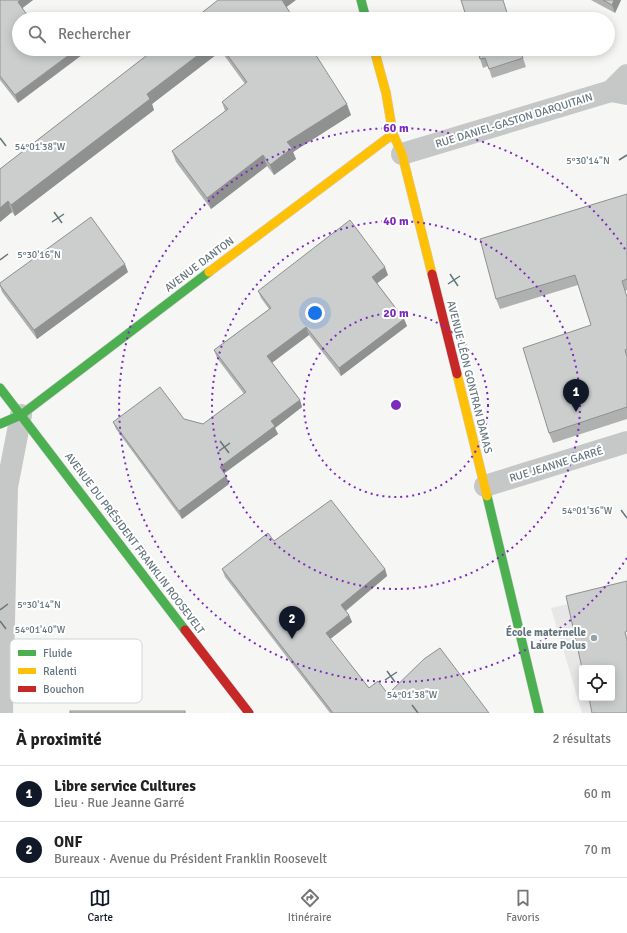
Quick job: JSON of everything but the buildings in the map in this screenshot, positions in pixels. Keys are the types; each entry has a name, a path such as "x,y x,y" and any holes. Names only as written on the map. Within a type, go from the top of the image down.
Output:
{"street":[{"path":"361,0 364,12"},
{"name":"AVENUE LÉON GONTRAN DAMAS","path":"376,56 485,486 539,713"},
{"path":"619,92 627,75"},
{"name":"RUE DANIEL-GASTON DARQUITAIN","path":"397,144 619,92"},
{"name":"AVENUE DANTON","path":"0,424 21,415 52,390 397,144"},
{"name":"AVENUE DU PRÉSIDENT FRANKLIN ROOSEVELT","path":"0,388 249,713"},
{"path":"2,713 6,487 21,415"},
{"name":"RUE JEANNE GARRÉ","path":"485,486 627,442"}],"shaded area":[{"name":"École maternelle Laure Polus","path":"627,591 627,713 582,713 551,608"}],"traffic: fast":[{"path":"361,0 364,12"},
{"path":"0,424 21,415 209,272"},
{"path":"0,388 185,630"},
{"path":"487,496 539,713"}],"traffic: slow":[{"path":"376,56 386,93 393,134 402,154 432,274"},
{"path":"209,272 393,134"},
{"path":"457,374 487,496"}],"traffic: jam":[{"path":"432,274 457,374"},
{"path":"185,630 249,713"}],"place":[{"name":"Libre service Cultures","path":"576,412"},
{"name":"École maternelle Laure Polus","path":"594,638"},
{"name":"ONF","path":"292,639"}]}
